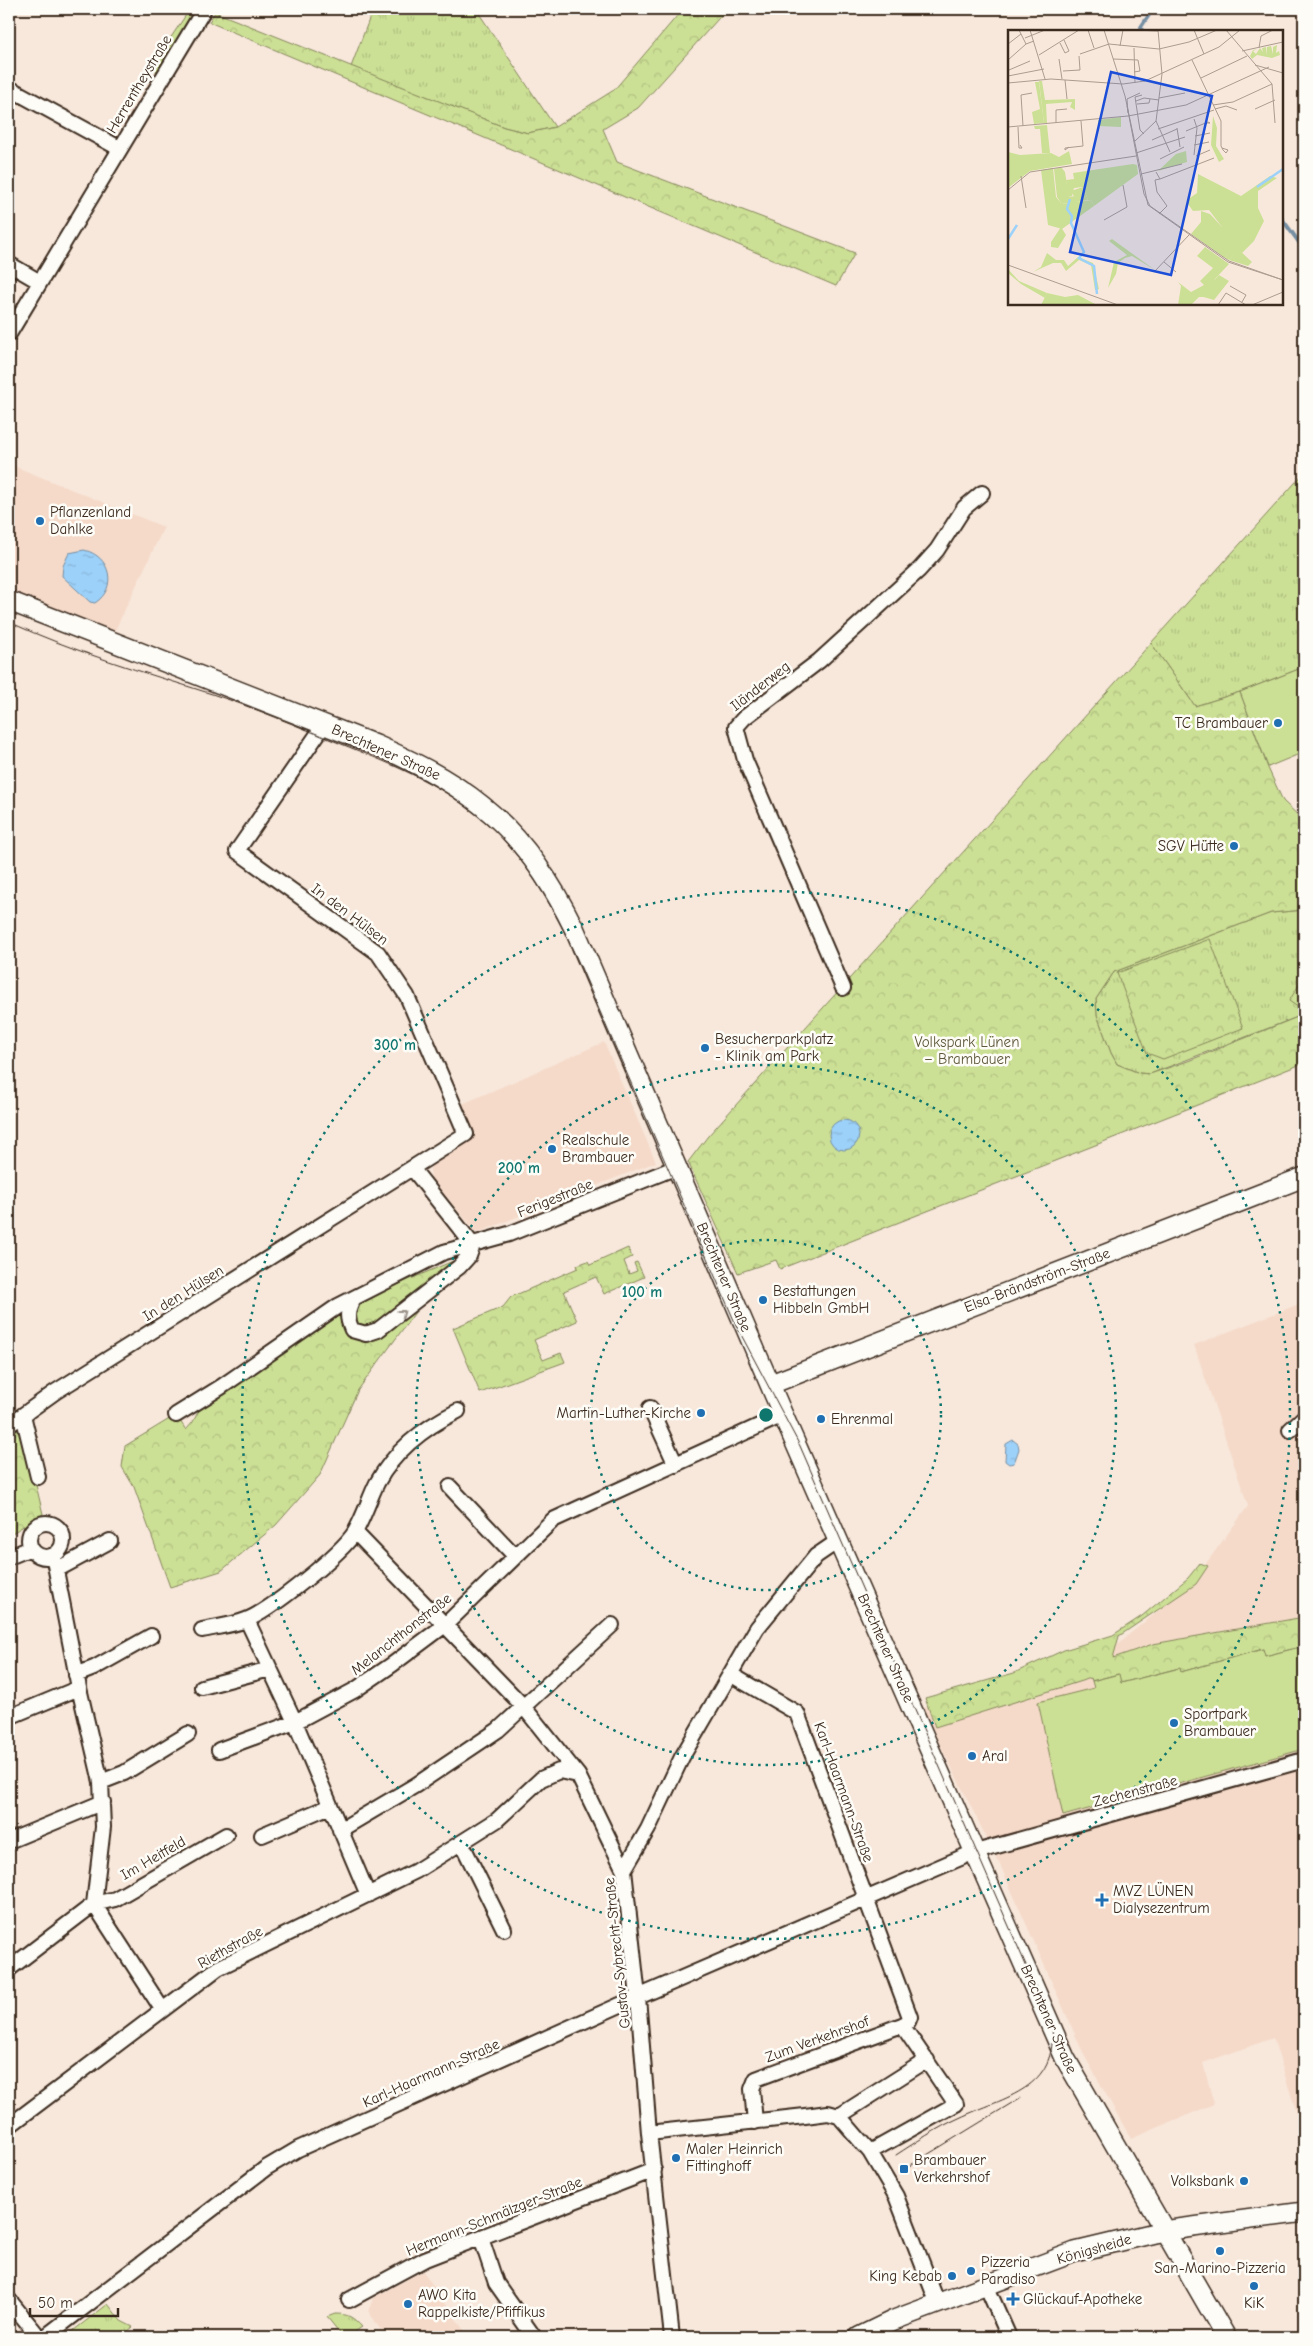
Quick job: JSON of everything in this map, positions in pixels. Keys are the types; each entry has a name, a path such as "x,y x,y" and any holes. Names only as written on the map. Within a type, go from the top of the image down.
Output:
{"main road":[{"name":"Brechtener Straße","path":"9,602 400,755 451,782 488,809 525,847 551,885 574,928 783,1415 1065,2058 1163,2231 1226,2337"},
{"name":"Elsa-Brändström-Straße","path":"771,1384 1304,1177"},
{"name":"Königsheide","path":"859,2337 986,2285 1075,2252 1163,2231 1304,2212"}],"street":[{"name":"Herrentheystraße","path":"9,334 203,11"},
{"name":"Herrentheystraße","path":"9,88 119,148"},
{"path":"9,264 40,282"},
{"name":"Iländerweg","path":"843,988 745,760 736,726 819,661 919,570 937,550 964,508 982,493"},
{"name":"In den Hülsen","path":"9,1425 55,1392 466,1134 407,996 378,953 237,851 324,725"},
{"name":"Ferigestraße","path":"176,1415 220,1388 338,1306 444,1252 509,1234 677,1167"},
{"path":"354,1298 347,1311 347,1320 352,1330 366,1334 391,1322 434,1287 464,1262 473,1245 412,1168"},
{"path":"650,1408 676,1465"},
{"path":"202,1630 247,1620 293,1589 340,1550 355,1532 378,1481 409,1441 434,1422 458,1410"},
{"path":"23,1415 38,1477"},
{"name":"Melanchthonstraße","path":"219,1750 295,1722 355,1690 445,1624 553,1520 783,1415"},
{"path":"1290,1430 1304,1417"},
{"path":"450,1487 516,1556"},
{"path":"43,1523 51,1524 58,1528 62,1537 60,1548 53,1555 43,1556 31,1548 29,1537 33,1528 43,1523"},
{"path":"355,1532 523,1706 578,1776 624,1870"},
{"path":"56,1570 110,1541"},
{"name":"Gustav-Sybrecht-Straße","path":"672,2337 649,2133 638,1997 624,1870 648,1829 682,1757 757,1628 816,1556 838,1541"},
{"path":"9,1557 31,1548"},
{"name":"Im Heitfeld","path":"53,1555 77,1681 101,1782 103,1827 94,1904"},
{"path":"247,1620 295,1722 368,1895"},
{"path":"340,1830 416,1785 490,1736 612,1625"},
{"path":"9,1717 77,1681 94,1668 151,1636"},
{"path":"202,1688 270,1669"},
{"name":"Karl-Haarmann-Straße","path":"730,1674 797,1713 866,1898 906,2021"},
{"path":"101,1782 124,1773 188,1734"},
{"name":"Zechenstraße","path":"974,1852 1304,1760"},
{"name":"Riethstraße","path":"9,2126 218,1968 368,1895 462,1844 497,1820 541,1779 560,1771 578,1776"},
{"path":"9,1841 103,1802"},
{"path":"262,1835 330,1806"},
{"name":"Im Heitfeld","path":"9,1969 94,1904 114,1899 226,1835"},
{"path":"462,1844 504,1928"},
{"name":"Karl-Haarmann-Straße","path":"45,2337 283,2157 638,1997 974,1852"},
{"path":"94,1904 162,2009"},
{"path":"870,2152 956,2104 927,2060 906,2021"},
{"name":"Zum Verkehrshof","path":"755,2122 752,2089 756,2079 906,2021"},
{"path":"839,2116 927,2060"},
{"path":"649,2133 828,2114 839,2116 870,2152 896,2196 938,2304"},
{"name":"Hermann-Schmälzger-Straße","path":"349,2300 424,2259 654,2170"},
{"path":"481,2238 496,2283 534,2337"},
{"path":"986,2285 1009,2337"},
{"path":"9,2300 39,2337"}],"shaded area":[{"path":"9,464 164,527 113,635 9,593"},
{"name":"Realschule Brambauer","path":"604,1042 656,1162 482,1231 475,1231 431,1178 430,1169 434,1161 473,1136 460,1105"},
{"path":"1304,1302 1304,2136 1273,2038 1203,2063 1214,2104 1131,2139 1084,2055 1001,1867 922,1708 1110,1650 1191,1584 1248,1506 1194,1345"},
{"name":"AWO Kita Rappelkiste/Pfiffikus","path":"423,2271 469,2337 387,2337 373,2320 369,2310 373,2298"}],"green space":[{"path":"190,9 199,9 163,70 156,71 151,67"},
{"path":"373,9 476,9 555,127 528,133 504,127 351,67"},
{"path":"683,9 727,9 638,108 603,129 617,162 855,253 836,286 209,22 215,12 504,127 528,133 555,127 614,90"},
{"path":"1304,473 1304,667 1240,692 1195,706 1151,643"},
{"name":"Volkspark Lünen – Brambauer","path":"1151,643 1195,706 1240,692 1268,768 1283,801 1304,821 1304,910 1271,913 1114,972 1096,999 1097,1015 1117,1064 1139,1073 1150,1074 1188,1061 1300,1016 1302,1010 1289,1001 1299,985 1304,983 1304,1063 780,1269 776,1260 738,1273 688,1162 708,1136"},
{"name":"TC Brambauer","path":"1304,667 1304,772 1297,755 1268,767 1240,692"},
{"path":"1304,910 1304,983 1299,985 1303,1010 1300,1016 1150,1074 1139,1073 1117,1064 1097,1015 1096,999 1114,972 1271,913"},
{"path":"1210,939 1243,1028 1163,1059 1147,1053 1117,973"},
{"path":"628,1248 632,1257 624,1261 629,1274 637,1271 634,1263 637,1262 644,1277 604,1294 596,1277 564,1291 577,1321 534,1340 543,1360 561,1353 565,1362 480,1393 453,1328 503,1307 511,1297 578,1268 577,1265 588,1261 590,1265"},
{"path":"453,1261 358,1390 320,1475 276,1525 221,1571 170,1587 134,1487 122,1467 125,1446 176,1415 186,1430 193,1422 204,1400 342,1308"},
{"path":"22,1427 43,1514 9,1535 9,1436"},
{"path":"1200,1563 1208,1566 1196,1584 1119,1636 1113,1658 1153,1644 1304,1617 1304,1646 1265,1656 1263,1649 1181,1672 1179,1668 1121,1683 1118,1674 1092,1681 1091,1678 935,1727 925,1698 1014,1673 1064,1650 1113,1635 1142,1616 1188,1578"},
{"name":"Sportpark Brambauer","path":"1304,1646 1304,1749 1063,1816 1038,1702 1094,1688 1092,1681 1119,1674 1121,1683 1180,1668 1181,1672 1263,1649 1265,1656"},
{"path":"108,2304 121,2321 133,2327 121,2337 65,2337"},
{"path":"335,2314 350,2317 362,2327 353,2333 356,2337 343,2337 327,2317"}],"water":[{"path":"84,550 93,553 100,559 108,573 107,589 95,603 90,602 62,576 63,566 69,553"},
{"path":"844,1120 850,1121 858,1129 858,1141 850,1149 844,1150 838,1149 830,1141 829,1135 830,1129 838,1121"},
{"path":"1013,1440 1018,1444 1019,1449 1014,1463 1009,1464 1005,1461 1006,1444"}],"waterway":[{"path":"1142,30 1141,27 1153,9"},
{"path":"1283,220 1304,249"}],"tram line":[{"path":"9,622 84,652 260,711 420,778 458,801 493,829 519,858 542,891 578,961 737,1327 800,1446 1052,2025 1052,2047 1047,2064 1038,2077 1025,2088 951,2122 896,2155"},
{"path":"904,2169 1020,2098"}],"place":[{"name":"Pflanzenland Dahlke","path":"40,521"},
{"name":"TC Brambauer","path":"1278,723"},
{"name":"SGV Hütte","path":"1234,846"},
{"name":"Besucherparkplatz - Klinik am Park","path":"705,1048"},
{"name":"Realschule Brambauer","path":"552,1149"},
{"name":"Bestattungen Hibbeln GmbH","path":"763,1300"},
{"name":"Martin-Luther-Kirche","path":"701,1413"},
{"name":"Ehrenmal","path":"821,1419"},
{"name":"Sportpark Brambauer","path":"1174,1723"},
{"name":"Aral","path":"972,1756"},
{"name":"MVZ LÜNEN Dialysezentrum","path":"1102,1900"},
{"name":"Maler Heinrich Fittinghoff","path":"676,2158"},
{"name":"Brambauer Verkehrshof","path":"904,2169"},
{"name":"Volksbank","path":"1244,2181"},
{"name":"San-Marino-Pizzeria","path":"1220,2251"},
{"name":"Pizzeria Paradiso","path":"971,2271"},
{"name":"King Kebab","path":"952,2276"},
{"name":"KiK","path":"1254,2286"},
{"name":"Glückauf-Apotheke","path":"1013,2299"},
{"name":"AWO Kita Rappelkiste/Pfiffikus","path":"408,2304"}]}
